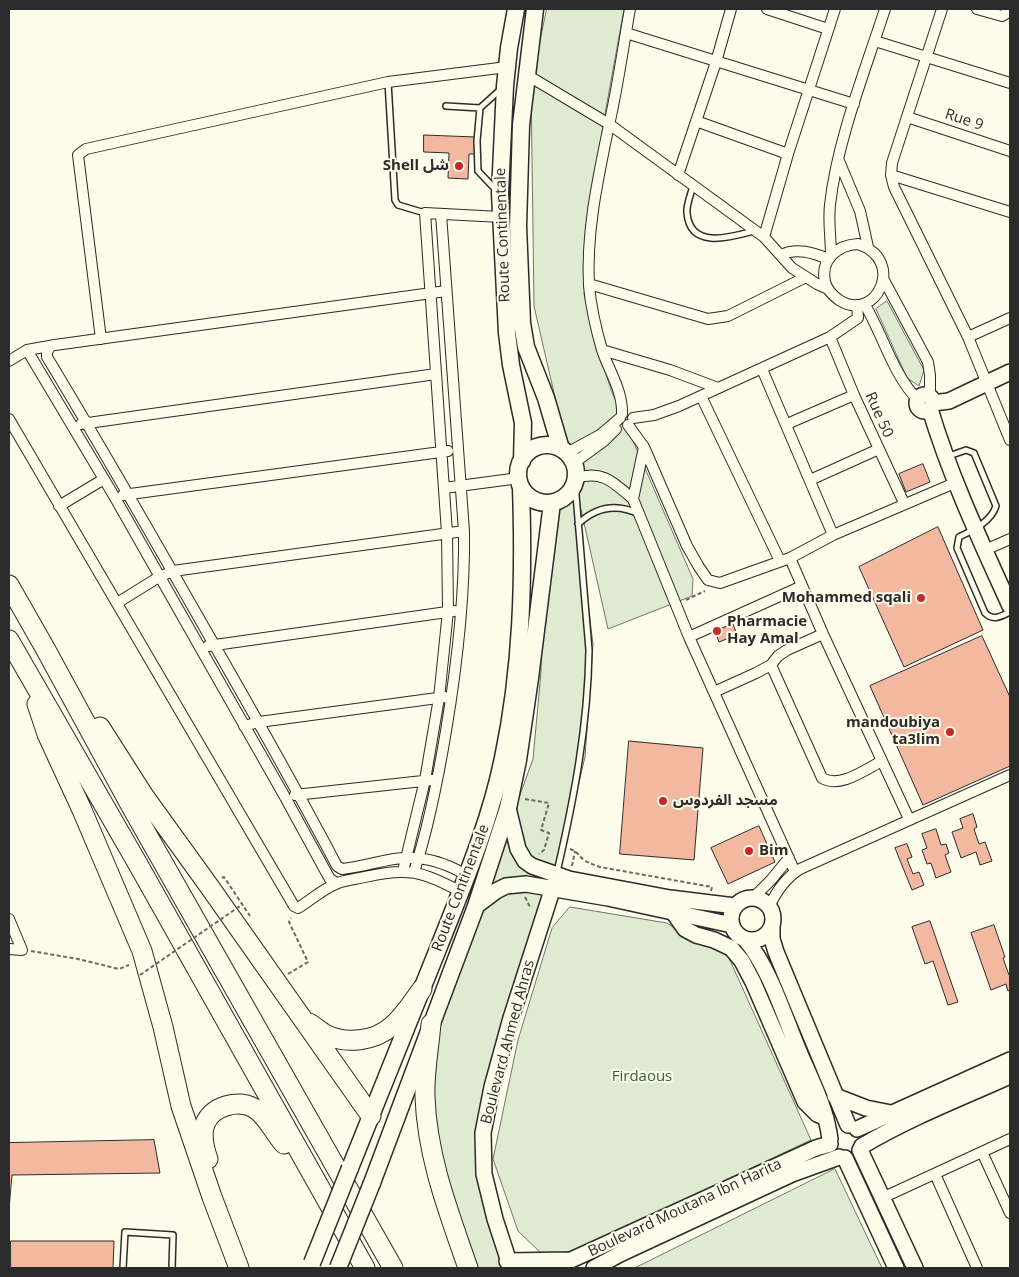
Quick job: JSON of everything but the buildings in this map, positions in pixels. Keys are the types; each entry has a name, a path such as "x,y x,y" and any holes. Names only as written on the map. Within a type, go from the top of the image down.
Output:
{"highway":[{"path":"9,586 392,1268"},
{"path":"9,640 93,784 366,1268"},
{"path":"46,650 83,699 144,796 371,1116"},
{"path":"32,681 38,711 47,734 80,804 142,951 163,1027 181,1106 209,1189 239,1268"},
{"path":"302,1018 326,1034 338,1038 353,1040 369,1038 382,1034 394,1025 422,989"},
{"path":"431,1024 425,1096 430,1147 444,1200 468,1268"},
{"path":"253,1268 207,1156 203,1138 205,1124 213,1114 224,1106 238,1104 252,1107 262,1115 291,1152 303,1157"}],"main road":[{"name":"Route Continentale","path":"516,9 505,86 500,193 507,333 511,365 523,423 522,461"},
{"name":"Route Continentale","path":"535,9 520,125 518,226 522,323 526,347 571,465"},
{"path":"553,446 571,465 566,496 552,503 543,503 526,495 520,483 519,469 522,461 527,453 535,448 553,446"},
{"name":"Route Continentale","path":"310,1265 467,877 496,790 510,721 520,648 523,552 520,483"},
{"name":"Route Continentale","path":"338,1268 372,1184 476,906 509,802 518,760 530,678 552,503"}],"street":[{"path":"630,9 592,211 589,284 591,303 602,350 620,393 625,420 644,447 687,546 699,567 708,580 720,583 785,560 834,535 957,482"},
{"path":"678,175 716,62 731,9"},
{"path":"768,9 828,29"},
{"path":"764,237 788,154 835,9"},
{"path":"828,289 824,272 830,257 830,207 839,160 854,104 885,9"},
{"path":"942,9 892,163 891,175 894,187 968,337 1010,440"},
{"path":"977,9 1002,16 1007,13 1008,9"},
{"path":"626,33 854,104"},
{"path":"875,41 1010,83"},
{"path":"100,339 78,155 86,149 388,82 507,68"},
{"path":"526,76 609,124 764,237 792,268 816,284 828,289 840,301 861,305 877,325 897,371 908,390 928,402 949,401 1010,372"},
{"name":"Rue 9","path":"907,117 1010,151"},
{"path":"696,121 788,154"},
{"path":"839,160 860,210 868,247"},
{"path":"891,175 1010,212"},
{"path":"403,871 425,780 439,698 448,612 447,533 426,213 501,217"},
{"path":"414,872 429,821 438,779 462,609 464,570 464,530 441,214"},
{"path":"795,872 689,637 633,499 617,485 603,477 587,475 571,465 604,442 625,420 669,410 701,396 830,337 858,318 861,305 880,289 884,280 881,261 876,253 868,247 858,244 848,245 839,249 830,257"},
{"path":"781,255 789,251 802,251 830,257"},
{"path":"589,284 708,319 728,316 806,277"},
{"path":"884,280 928,362 930,375 928,402 957,482 1010,606"},
{"path":"9,361 27,350 55,345 446,292"},
{"path":"968,337 1010,318"},
{"name":"Rue 50","path":"830,337 854,395 904,504"},
{"path":"50,347 47,357 173,571 259,722 337,866 342,869 390,858 419,858 452,868 467,877"},
{"path":"27,350 114,496 330,879 337,883"},
{"path":"602,350 670,370 718,388"},
{"path":"762,369 834,535"},
{"path":"73,426 87,422 436,374"},
{"path":"787,424 854,395"},
{"path":"701,396 785,560 802,586 909,819"},
{"path":"9,420 292,902 298,908 337,883 384,872 414,872 431,877 460,892"},
{"path":"633,499 644,447"},
{"path":"114,496 458,450"},
{"path":"810,480 879,450"},
{"path":"59,506 104,479"},
{"path":"444,488 520,483"},
{"path":"116,603 159,577 173,571 464,530"},
{"path":"985,550 1010,539"},
{"path":"689,637 802,586"},
{"path":"199,647 462,609"},
{"path":"714,692 771,665 778,656 823,634"},
{"path":"771,665 822,778 832,782 846,779 882,761"},
{"path":"244,726 259,722 451,696"},
{"path":"769,907 774,896 795,872 1010,775"},
{"path":"285,797 438,779"},
{"path":"509,802 515,842 524,861 532,866 569,879 735,906"},
{"path":"772,926 764,936 751,940 745,939 739,936 732,925 731,918 735,906 740,901 752,898 771,880 789,858"},
{"path":"337,883 342,869"},
{"name":"Boulevard Ahmed Ahras","path":"509,1264 484,1174 484,1133 492,1087 511,1018 557,875"},
{"path":"476,906 496,891 513,885 526,884 552,890 608,898 732,925"},
{"path":"752,898 765,902 769,907 773,919 772,939 776,952 835,1096 853,1127 862,1137 861,1148 915,1268"},
{"path":"673,912 685,929 731,948 742,961 806,1102 810,1109 826,1118"},
{"path":"9,919 22,950 9,949"},
{"path":"745,939 759,958 826,1118 830,1141 835,1154 842,1158 896,1268"},
{"path":"830,1141 835,1129 844,1125 853,1127 891,1113 1010,1060"},
{"path":"842,1158 856,1155 861,1148 877,1137 1010,1076"},
{"path":"835,1096 866,1108 891,1113"},
{"path":"882,1198 1010,1139"},
{"name":"Boulevard Moutana Ibn Harita","path":"509,1264 571,1260 830,1141"},
{"path":"982,1152 1010,1213"},
{"name":"Boulevard Moutana Ibn Harita","path":"594,1268 792,1174 842,1158"},
{"path":"935,1174 978,1268"}],"lane":[{"path":"388,82 395,200 398,205 426,213"},
{"path":"500,193 478,172 477,141 480,108 505,86"},
{"path":"446,106 480,108"},
{"path":"693,186 687,212 692,228 701,235 714,239 729,238 754,231"},
{"path":"947,457 966,450 974,453 996,506 994,515 959,538 957,548 985,612 989,617 994,618 1010,612"},
{"path":"557,875 579,762 589,668 588,633 571,465"},
{"path":"578,524 593,512 612,507 630,510 639,514"},
{"path":"123,1268 126,1232 173,1235 172,1268"}],"path":[{"path":"676,606 720,583"},
{"path":"509,802 548,803 541,830 549,833 544,850 535,855"},
{"path":"563,847 575,851 590,864 600,867 712,887 709,903"},
{"path":"140,975 243,904 224,877"},
{"path":"277,983 308,962 288,922 298,908"},
{"path":"22,950 78,959 119,969"}],"green space":[{"path":"547,9 624,9 603,125 584,294 593,333 611,390 693,579 692,596 608,629 577,492 580,538 593,644 585,757 557,875 492,1087 484,1174 511,1268 470,1268 430,1147 428,1033 533,759 541,653 559,490 565,488 574,480 534,306 531,84"},
{"path":"887,301 924,370 919,386 907,378 876,309"},
{"name":"Firdaous","path":"570,907 667,923 686,936 724,947 811,1140 575,1251 542,1254 518,1231 493,1159 518,1040 552,928"},
{"path":"835,1169 882,1268 635,1268"}],"place":[{"name":"Shell شل","path":"459,166"},
{"name":"Mohammed sqali","path":"921,598"},
{"name":"Pharmacie Hay Amal","path":"717,631"},
{"name":"mandoubiya ta3lim","path":"950,732"},
{"name":"مسجد الفردوس","path":"663,801"},
{"name":"Bim","path":"749,851"}]}
